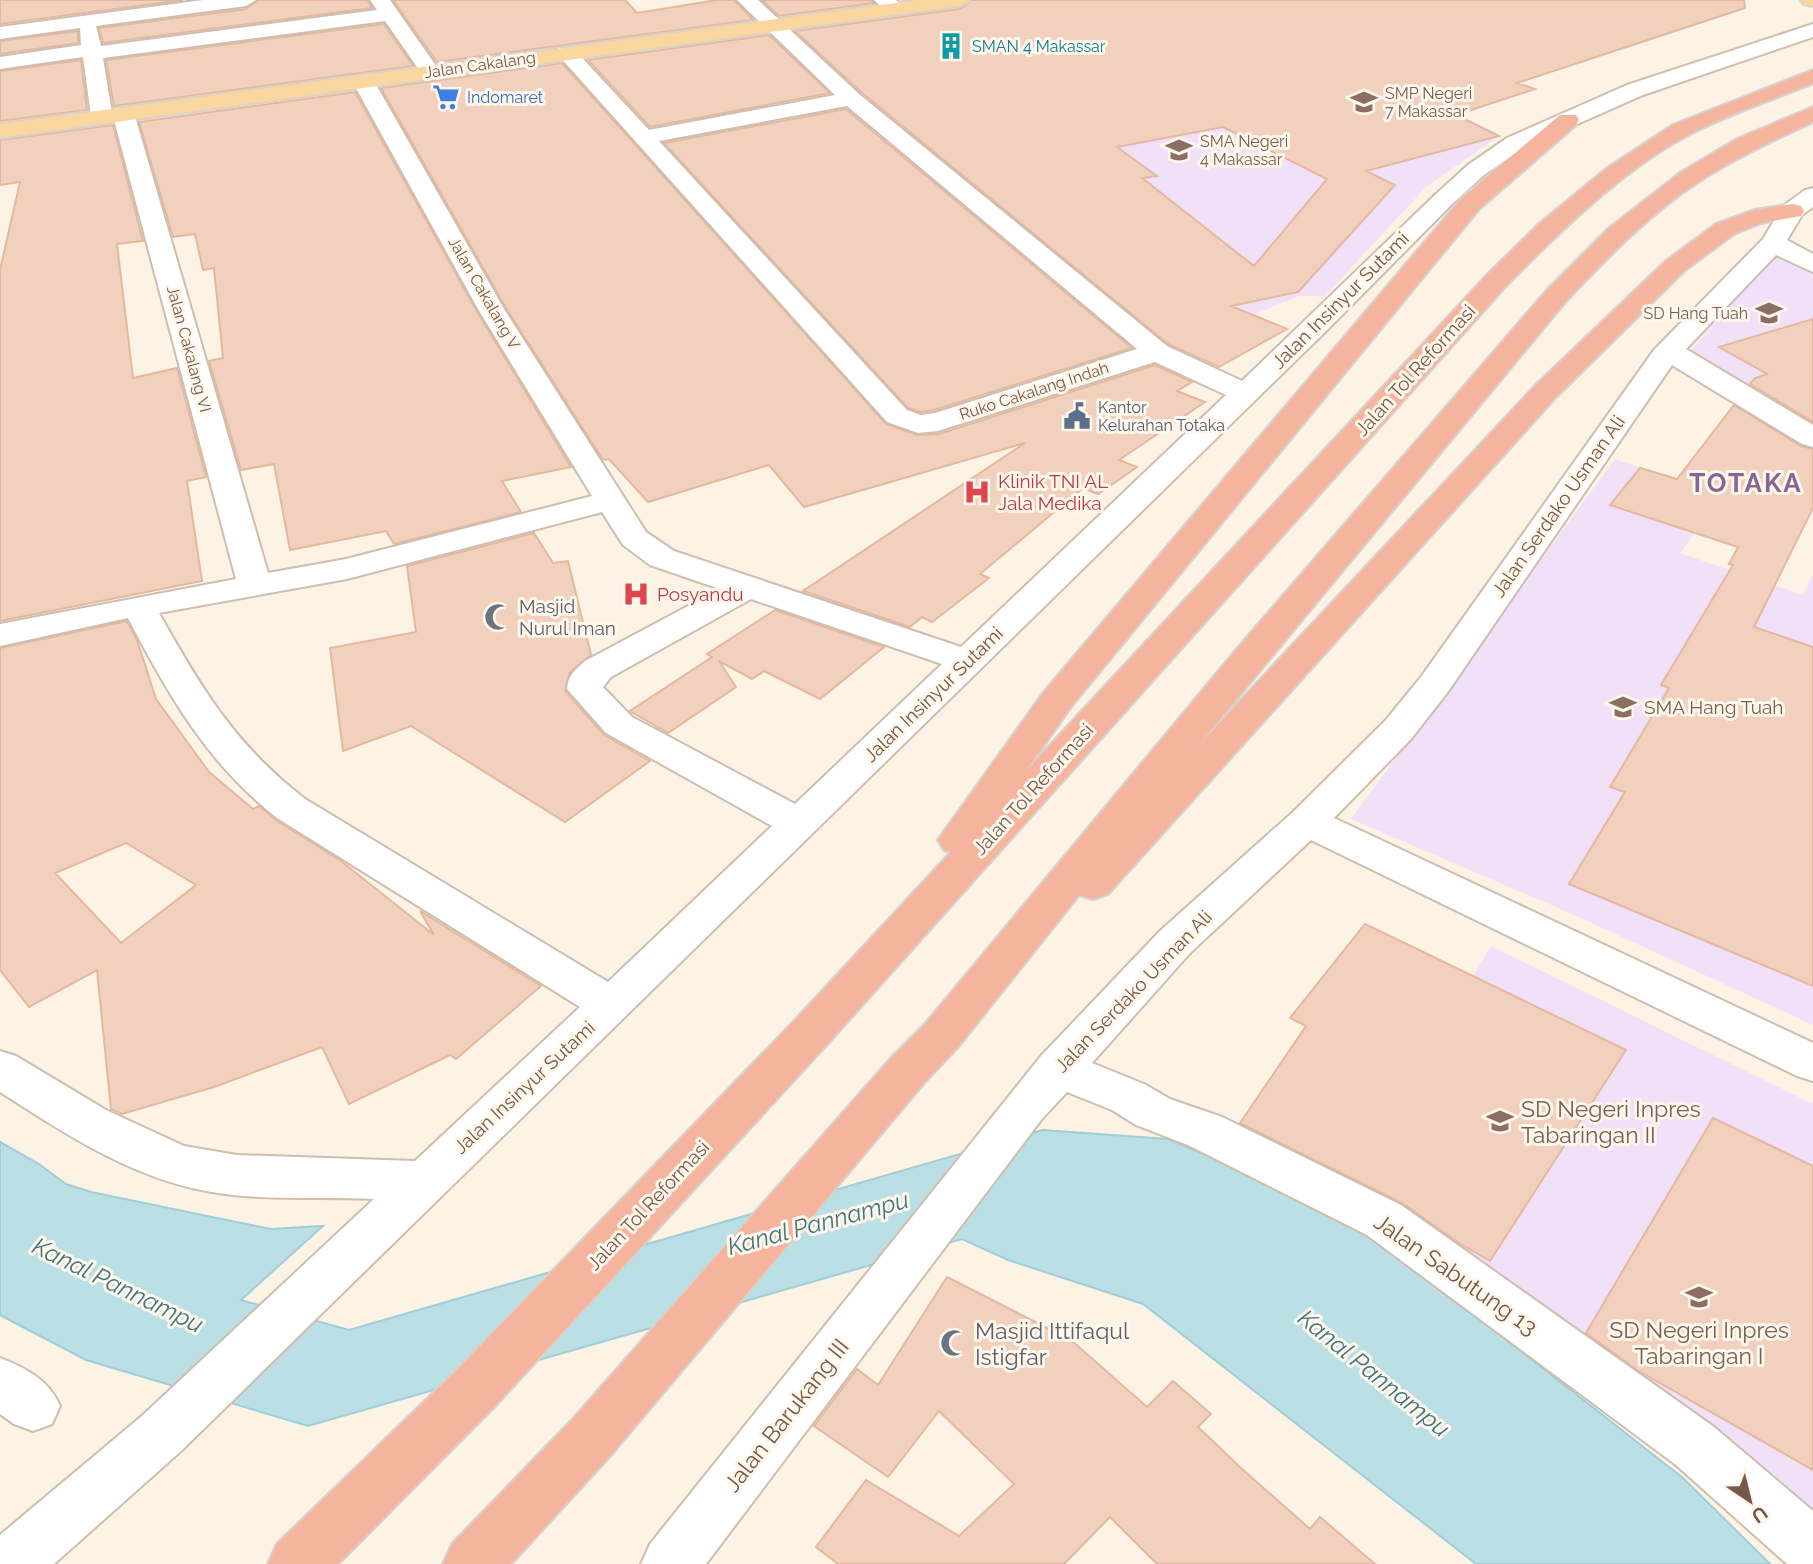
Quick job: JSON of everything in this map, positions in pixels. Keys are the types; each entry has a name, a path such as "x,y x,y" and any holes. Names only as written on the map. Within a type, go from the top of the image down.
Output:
{"highway":[{"name":"Jalan Tol Reformasi","path":"297,1564 476,1388 815,1028 1496,281 1548,229 1614,174 1681,130 1813,76"},
{"path":"942,1035 1249,658 1557,295 1617,234 1688,178 1745,144 1813,114"},
{"path":"866,971 1056,700 1470,204 1568,120"},
{"path":"472,1564 592,1438 908,1070 1127,850 1545,392 1675,266 1725,229 1803,203"}],"main road":[{"name":"Jalan Cakalang","path":"0,131 431,73 771,24 889,4 960,0"}],"street":[{"path":"0,33 246,0"},
{"path":"747,0 851,99 1157,352 1245,393"},
{"path":"0,64 385,7 431,73"},
{"name":"Jalan Cakalang VI","path":"87,21 92,52 254,584"},
{"name":"Jalan Insinyur Sutami","path":"10,1564 162,1433 968,661 1395,244 1476,170 1515,143 1635,90 1813,30"},
{"name":"Ruko Cakalang Indah","path":"566,52 897,416 918,424 938,422 1157,352"},
{"name":"Jalan Cakalang V","path":"363,81 491,309 634,538 644,548 662,558 747,588 968,661"},
{"path":"645,137 851,99"},
{"name":"Jalan Serdako Usman Ali","path":"903,1265 1025,1107 1175,942 1307,821 1398,730 1434,685 1669,351 1773,243 1803,203"},
{"path":"1773,243 1813,264"},
{"path":"1669,351 1813,438"},
{"path":"0,635 138,606 360,566 612,500"},
{"path":"747,588 598,668 586,679 585,689 619,725 798,823"},
{"path":"138,606 194,707 237,764 298,815 359,848 611,1005"},
{"path":"1307,821 1813,1063"},
{"path":"0,1069 78,1118 139,1150 186,1167 247,1177 328,1177 410,1195"},
{"name":"Jalan Sabutung 13","path":"1058,1069 1128,1097 1153,1112 1205,1131 1384,1220 1695,1446 1813,1549"},
{"name":"Jalan Barukang III","path":"670,1564 903,1265"}],"shaded area":[{"name":"SMA Negeri 4 Makassar","path":"1000,0 1248,0 1499,136 1426,187 1325,296 1299,296 1245,318 859,18"},
{"name":"SD Hang Tuah","path":"1776,255 1813,274 1813,424 1690,351"},
{"name":"SMA Hang Tuah","path":"1615,459 1722,496 1680,553 1803,595 1813,574 1813,1025 1572,914 1351,819"},
{"path":"1491,946 1813,1104 1813,1523 1344,1185"}],"water":[{"name":"Kanal Pannampu","path":"1043,1130 1168,1139 1334,1210 1421,1273 1683,1478 1770,1564 1476,1564 1143,1304 1008,1260 962,1239 308,1426 86,1360 0,1315 0,1142 39,1164 66,1184 91,1192 271,1229 323,1226 241,1300 349,1330"}],"building":[{"path":"0,0 183,0 0,24"},
{"path":"258,0 367,0 372,8 103,43 99,28 246,9"},
{"path":"393,0 625,0 637,13 717,0 734,0 753,20 437,62"},
{"path":"762,0 871,0 874,3 779,16"},
{"path":"972,0 1744,0 1745,8 1517,83 1535,89 1456,115 1499,136 1366,171 1395,185 1298,292 1231,306 1287,329 1219,367 1168,344 861,92 795,31 960,9","holes":["1223,127 1327,179 1254,266 1142,178 1157,176 1117,147"]},
{"path":"384,24 413,66 114,106 106,60"},
{"path":"78,31 78,43 0,54 0,41"},
{"path":"769,35 830,93 650,127 588,60"},
{"path":"81,60 87,110 0,121 0,71"},
{"path":"562,63 886,424 917,435 939,434 1155,365 1192,382 1177,391 1205,402 1119,460 1137,467 1098,494 1083,488 980,574 989,578 932,622 922,617 910,627 803,591 1025,443 804,507 769,465 648,502 609,459 603,460 506,308 381,88"},
{"path":"355,92 476,310 571,467 502,481 521,512 394,544 386,531 290,550 274,464 241,470 209,361 223,358 214,268 203,270 195,234 173,237 139,122"},
{"path":"846,109 1132,348 934,410 921,412 908,408 664,143"},
{"path":"113,125 143,241 117,244 133,378 177,368 206,477 187,481 202,581 0,621 0,270 20,182 0,185 0,140"},
{"path":"1813,319 1813,422 1750,384 1755,378 1767,374 1719,347"},
{"path":"1734,405 1801,446 1813,449 1813,508 1754,627 1813,647 1813,986 1569,884 1625,792 1610,787 1669,688 1661,685 1733,565 1729,564 1738,547 1610,505 1640,468 1677,479"},
{"path":"534,533 553,563 568,561 591,655 570,672 565,691 604,735 650,761 565,822 411,726 343,751 330,648 416,632 407,566"},
{"path":"775,610 884,647 820,699 764,671 752,679 719,661 736,687 668,733 630,711 712,657 707,654"},
{"path":"127,621 137,640 156,699 209,772 253,809 259,806 276,820 341,861 434,935 420,911 541,986 456,1059 450,1055 349,1104 322,1047 214,1087 122,1114 111,1109 97,970 29,1007 0,970 0,648","holes":["126,843 196,885 121,943 55,873"]},
{"path":"1365,924 1626,1050 1490,1261 1402,1203 1240,1123 1306,1026 1290,1018"},
{"name":"SD Negeri Inpres Tabaringan I","path":"1713,1118 1813,1166 1813,1470 1637,1370 1586,1333"},
{"path":"947,1277 1071,1340 1147,1407 1173,1381 1211,1414 1198,1427 1242,1469 1310,1529 1320,1517 1375,1564 1157,1564 1110,1517 1064,1564 838,1564 816,1547 866,1480 959,1536 1014,1484 939,1411 888,1477 814,1426 857,1369 878,1385"}],"place":[{"name":"SMAN 4 Makassar","path":"951,46"},
{"name":"Indomaret","path":"446,97"},
{"name":"SMP Negeri 7 Makassar","path":"1364,102"},
{"name":"SMA Negeri 4 Makassar","path":"1179,150"},
{"name":"SD Hang Tuah","path":"1769,313"},
{"name":"Kantor Kelurahan Totaka","path":"1077,416"},
{"name":"Klinik TNI AL Jala Medika","path":"977,492"},
{"name":"Posyandu","path":"636,594"},
{"name":"Masjid Nurul Iman","path":"498,617"},
{"name":"SMA Hang Tuah","path":"1623,707"},
{"name":"SD Negeri Inpres Tabaringan II","path":"1500,1121"},
{"name":"SD Negeri Inpres Tabaringan I","path":"1699,1297"},
{"name":"Masjid Ittifaqul Istigfar","path":"954,1343"}],"district":[{"name":"TOTAKA","path":"1746,483"}]}
